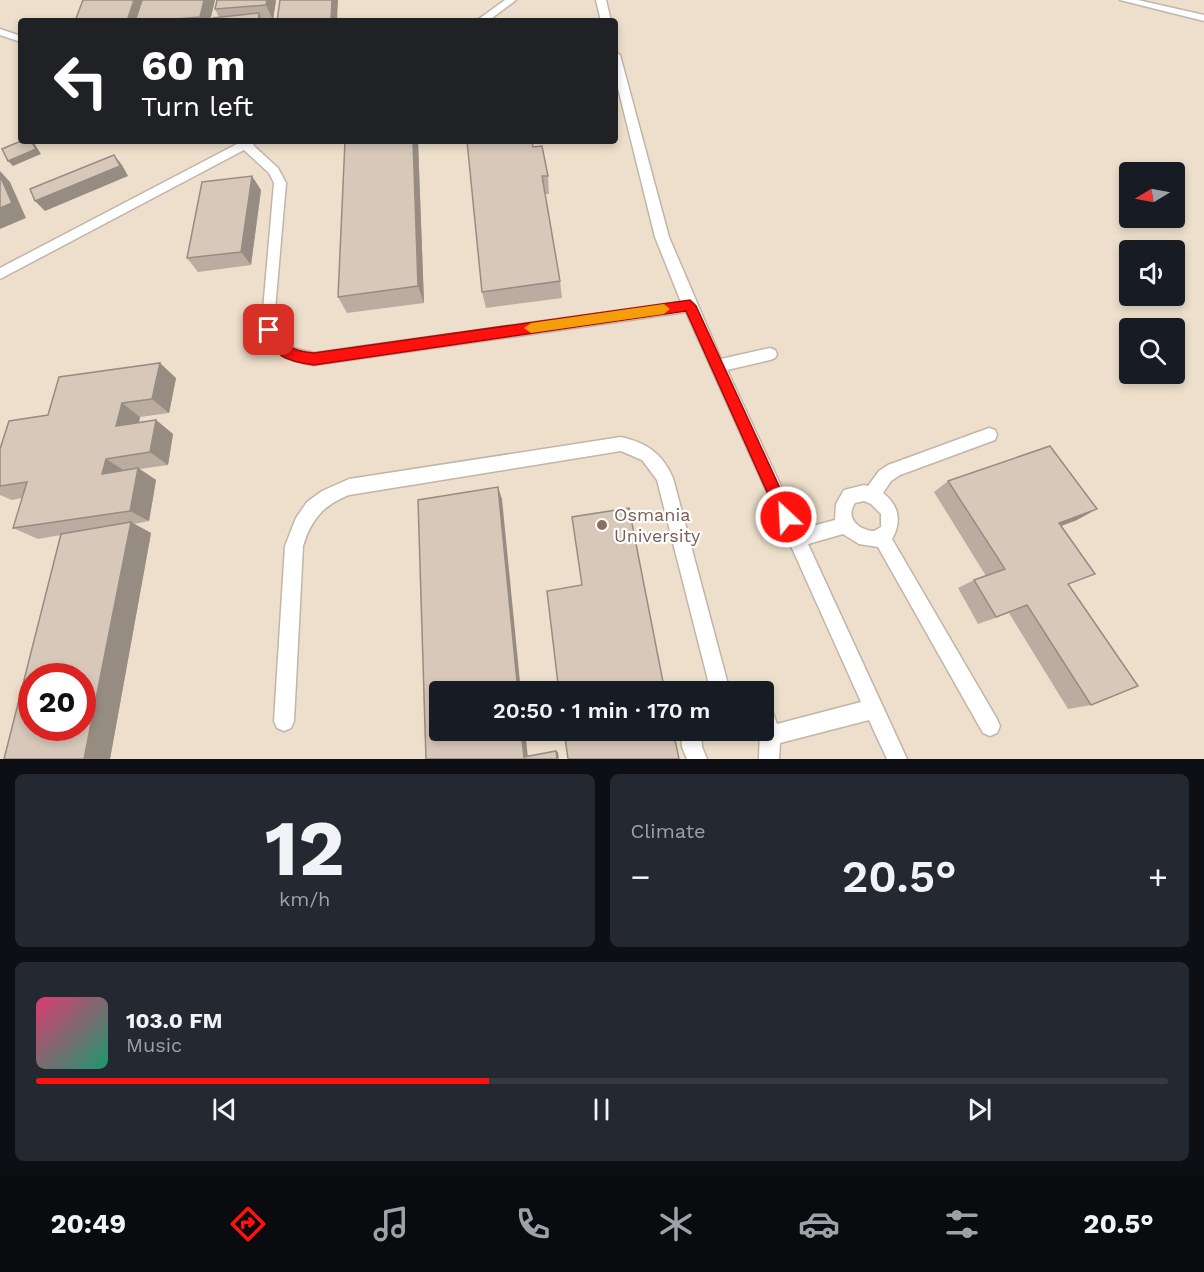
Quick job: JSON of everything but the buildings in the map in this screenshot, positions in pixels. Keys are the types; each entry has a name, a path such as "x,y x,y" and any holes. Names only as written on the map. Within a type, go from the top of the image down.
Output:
{"lane":[{"path":"485,18 511,0"},
{"path":"601,0 605,18"},
{"path":"1125,0 1204,18"},
{"path":"0,32 18,38"},
{"path":"618,67 662,237 717,366 897,759"},
{"path":"0,274 242,144"},
{"path":"248,144 274,171 280,183 268,310 269,330 275,343 284,352 296,357 314,359 690,306"},
{"path":"717,366 771,354"},
{"path":"872,495 885,476 894,470 989,435"},
{"path":"284,721 294,546 300,523 327,495 349,487 621,444 640,449 655,459 665,478 718,681"},
{"path":"857,494 872,495 885,505 891,519 890,527 882,538 867,540 851,532 845,525 842,508 845,502 857,494"},
{"path":"796,539 845,525"},
{"path":"882,538 990,726"},
{"path":"774,734 874,709"},
{"path":"692,741 697,759"},
{"path":"770,759 771,741"}],"shaded area":[{"name":"Osmania University","path":"0,0 1204,0 1204,759 0,759"}],"slow traffic":[{"path":"531,328 664,309"}],"place":[{"name":"Osmania University","path":"602,525"}],"route":[{"path":"269,330 275,343 284,352 296,357 314,359 690,306 786,517"}]}
